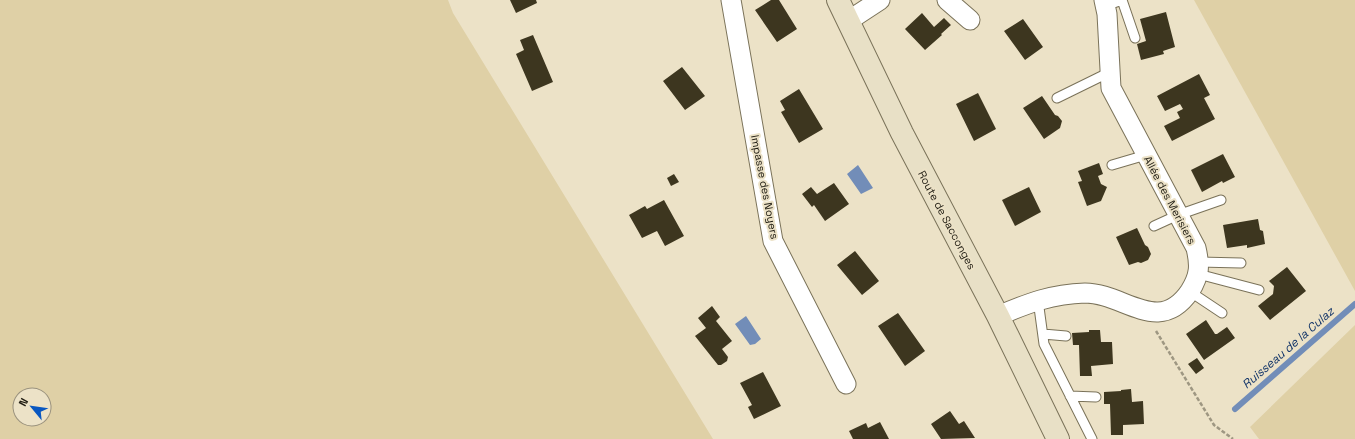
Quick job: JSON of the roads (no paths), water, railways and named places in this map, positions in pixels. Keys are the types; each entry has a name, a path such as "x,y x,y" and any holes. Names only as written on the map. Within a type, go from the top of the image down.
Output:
{"street":[{"name":"Impasse des Noyers","path":"731,0 774,241 846,384"},
{"name":"Route de Sacconges","path":"838,0 902,133 998,316 1058,439"},
{"path":"848,21 880,0"},
{"path":"947,0 970,20"},
{"name":"Allée des Merisiers","path":"1105,3 1107,14 1111,88 1196,248 1199,268"},
{"path":"998,316 1038,300 1065,294 1087,293 1098,295 1130,307 1152,312 1161,312 1172,308 1184,299 1199,268"}],"lane":[{"path":"1105,3 1122,0 1135,38"},
{"path":"1057,98 1110,72"},
{"path":"1112,165 1146,155"},
{"path":"1154,226 1178,215 1221,200"},
{"path":"1199,268 1241,263"},
{"path":"1199,268 1260,290"},
{"path":"1189,291 1222,313"},
{"path":"1038,300 1044,344 1092,439"},
{"path":"1043,334 1066,336"},
{"path":"1070,396 1096,397"}],"water":[{"path":"858,165 873,188 861,194 847,174"},
{"path":"746,316 761,339 755,344 750,345 735,324"}],"waterway":[{"name":"Ruisseau de la Culaz","path":"1235,409 1355,304"}]}
